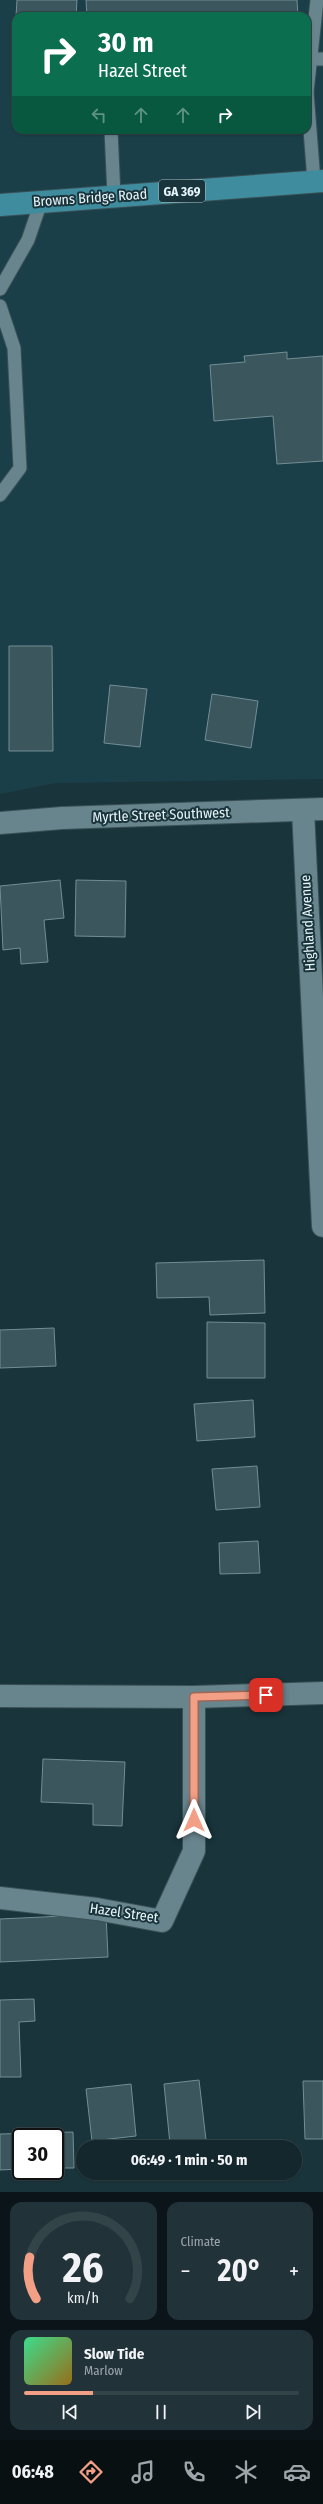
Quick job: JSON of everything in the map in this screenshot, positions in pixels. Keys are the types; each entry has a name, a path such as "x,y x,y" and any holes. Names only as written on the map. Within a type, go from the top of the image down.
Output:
{"main road":[{"name":"Browns Bridge Road","path":"0,205 318,181"}],"street":[{"name":"Myrtle Street Southwest","path":"0,823 62,818 313,810"},
{"name":"Highland Avenue","path":"313,810 323,1226"},
{"path":"0,1696 194,1697 323,1693"},
{"name":"Hazel Street","path":"0,1898 97,1909 162,1922 194,1851 194,1697"}],"lane":[{"path":"311,79 317,59 317,0"},
{"path":"311,124 318,181"},
{"path":"111,134 114,196"},
{"path":"0,289 28,240 41,202"},
{"path":"0,306 14,348 20,468 0,495"}],"shaded area":[{"path":"0,0 323,0 323,779 55,783 0,794"}],"building":[{"path":"17,0 77,0 76,12 16,12"},
{"path":"86,0 297,0 298,12 87,12"},
{"path":"287,352 287,359 323,356 323,461 277,464 273,416 214,421 210,365 245,362 244,356"},
{"path":"9,646 52,646 53,751 9,751"},
{"path":"110,685 147,689 140,747 104,743"},
{"path":"212,694 258,701 251,748 205,740"},
{"path":"60,880 64,918 44,920 48,962 21,964 20,948 3,950 0,886"},
{"path":"76,880 126,881 125,937 75,936"},
{"path":"264,1260 265,1313 210,1315 209,1297 157,1298 156,1263"},
{"path":"207,1322 265,1323 265,1378 207,1378"},
{"path":"54,1328 56,1366 0,1368 0,1330"},
{"path":"253,1400 255,1437 197,1441 194,1404"},
{"path":"257,1466 260,1507 216,1510 212,1469"},
{"path":"258,1541 260,1573 220,1574 219,1543"},
{"path":"43,1759 125,1762 122,1826 93,1825 93,1804 41,1802"},
{"path":"106,1914 108,1957 0,1962 0,1919"},
{"path":"34,1999 35,2021 19,2022 21,2077 0,2077 0,2000"},
{"path":"199,2080 206,2140 170,2140 164,2084"},
{"path":"303,2081 323,2081 323,2139 305,2139"},
{"path":"131,2084 136,2136 92,2140 86,2089"},
{"path":"64,2132 73,2132 74,2168 64,2168"},
{"path":"0,2134 12,2134 12,2169 0,2170"}],"route":[{"path":"194,1820 194,1697 266,1695"}]}
